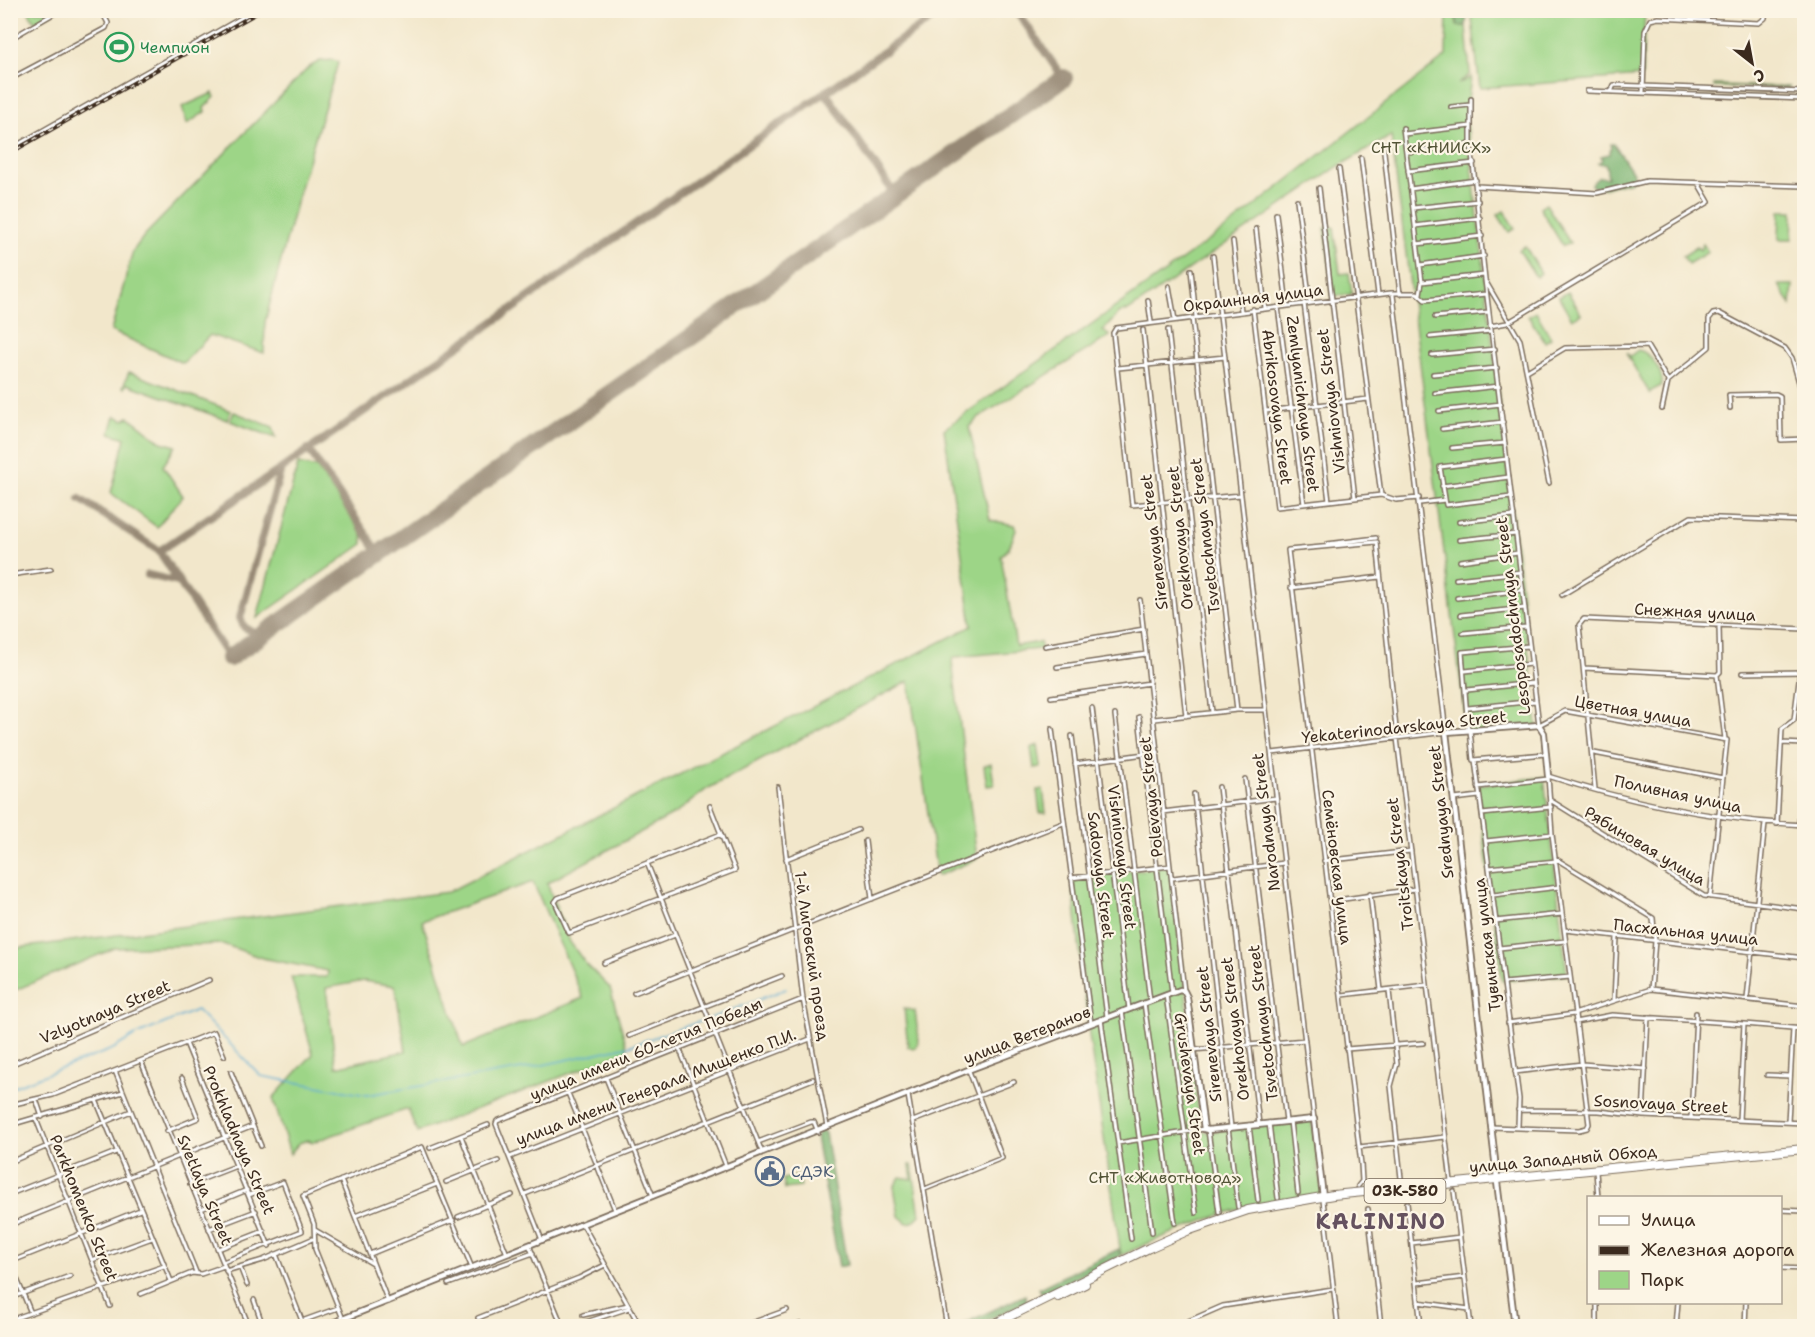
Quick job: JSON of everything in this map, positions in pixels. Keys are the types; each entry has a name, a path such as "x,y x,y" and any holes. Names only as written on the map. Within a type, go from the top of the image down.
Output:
{"highway":[{"name":"улица Западный Обход","path":"990,1326 1125,1260 1206,1224 1248,1210 1323,1198 1495,1183 1804,1150"},
{"name":"улица Западный Обход","path":"996,1326 1093,1277 1216,1222 1258,1211 1323,1198 1495,1183 1596,1171"},
{"path":"985,1326 1028,1308"}],"street":[{"path":"10,39 60,10"},
{"path":"12,78 106,28 108,22 101,10"},
{"path":"10,149 255,10"},
{"path":"1643,93 1645,31 1650,20 1658,18 1759,23 1764,20 1767,12"},
{"path":"1611,92 1614,85 1804,92"},
{"path":"1660,87 1660,94"},
{"path":"1691,88 1691,95"},
{"path":"1735,89 1735,96"},
{"path":"1587,91 1804,99"},
{"path":"1782,98 1783,91"},
{"name":"Lesoposadochnaya Street","path":"1471,99 1471,144 1488,312 1495,349 1535,701 1539,725 1544,733 1552,834 1588,1112 1587,1128 1579,1130 1518,1126"},
{"path":"1451,107 1470,105"},
{"path":"1404,134 1471,126"},
{"path":"1403,128 1422,282 1420,294 1425,300 1486,294"},
{"path":"1383,143 1400,294"},
{"path":"1406,152 1471,144"},
{"path":"1361,158 1378,294"},
{"path":"1408,171 1473,163"},
{"path":"1339,169 1381,495"},
{"path":"1410,189 1476,180"},
{"path":"1476,186 1597,193 1647,181 1804,186"},
{"path":"1490,326 1510,321 1709,202 1698,183"},
{"path":"1319,188 1331,300"},
{"path":"1297,200 1310,303"},
{"path":"1413,208 1478,201"},
{"path":"1276,214 1287,305"},
{"path":"1415,226 1480,218"},
{"path":"1256,229 1265,308"},
{"path":"1417,244 1482,236"},
{"path":"1233,241 1241,311"},
{"path":"1213,256 1220,315"},
{"path":"1420,265 1484,256"},
{"name":"Tsvetochnaya Street","path":"1191,270 1197,359 1237,710"},
{"path":"1422,282 1484,275"},
{"path":"1485,280 1520,340 1549,483"},
{"path":"1169,286 1175,320"},
{"name":"Окраинная улица","path":"1118,368 1113,333 1116,328 1378,294 1420,294"},
{"name":"Srednyaya Street","path":"1394,295 1454,799 1491,1126 1495,1183 1515,1326"},
{"path":"1149,300 1151,322"},
{"name":"Vishniovaya Street","path":"1331,300 1354,498"},
{"path":"1304,303 1329,501"},
{"name":"Zemlyanichnaya Street","path":"1278,306 1304,504"},
{"name":"Abrikosovaya Street","path":"1253,309 1277,507 1304,504"},
{"path":"1435,317 1488,312"},
{"path":"1662,409 1668,381 1709,347 1709,319 1713,314 1719,313 1785,348 1792,358 1800,386 1804,388"},
{"name":"Narodnaya Street","path":"1220,315 1338,1326"},
{"name":"Sirenevaya Street","path":"1143,330 1186,716"},
{"name":"Orekhovaya Street","path":"1168,330 1212,712"},
{"path":"1430,337 1491,331"},
{"path":"1527,371 1565,348 1647,346 1668,381"},
{"path":"1432,355 1495,349"},
{"path":"1225,357 1118,368 1132,505 1241,495"},
{"path":"1433,374 1497,368"},
{"path":"1435,393 1499,386"},
{"path":"1730,408 1730,395 1780,396 1781,440 1804,439"},
{"path":"1266,411 1369,399"},
{"path":"1440,411 1501,404"},
{"path":"1443,429 1503,422"},
{"path":"1452,448 1505,443"},
{"path":"1507,459 1440,467 1446,505 1511,497"},
{"path":"1442,486 1509,477"},
{"path":"1304,504 1381,495 1396,500 1419,498"},
{"path":"1419,504 1445,500"},
{"path":"1459,522 1514,516"},
{"path":"1562,595 1691,517 1804,521"},
{"path":"1459,540 1516,534"},
{"path":"1328,543 1377,540"},
{"name":"Семёновская улица","path":"1358,1186 1362,1181 1359,1147 1288,550 1377,540"},
{"name":"Troitskaya Street","path":"1377,540 1426,985 1471,1326"},
{"path":"1460,561 1518,554"},
{"path":"10,574 51,569"},
{"path":"1456,579 1521,572"},
{"path":"1291,588 1380,577"},
{"path":"1457,598 1523,590"},
{"name":"Polevaya Street","path":"1140,600 1184,991"},
{"path":"1461,615 1525,608"},
{"name":"Снежная улица","path":"1584,668 1579,626 1584,619 1804,629"},
{"path":"1710,897 1726,739 1717,675 1720,672 1719,625"},
{"path":"1463,633 1527,627"},
{"path":"1045,646 1144,629"},
{"name":"Тувинская улица","path":"1518,1126 1515,1072 1486,841 1469,730 1462,652 1529,646"},
{"path":"1057,667 1146,654"},
{"path":"1465,670 1531,664"},
{"path":"1595,789 1594,753 1584,668 1717,675"},
{"path":"1742,673 1802,672 1794,720 1782,729 1777,824"},
{"path":"1051,697 1150,683"},
{"path":"1467,690 1533,683"},
{"path":"1468,708 1535,701"},
{"name":"Vishniovaya Street","path":"1092,708 1129,1009"},
{"path":"1154,719 1212,712 1265,710"},
{"name":"Цветная улица","path":"1539,725 1545,724 1561,712 1588,714 1643,726 1726,739"},
{"path":"1115,715 1136,871 1147,1002 1175,1223"},
{"name":"Grushevaya Street","path":"1139,717 1158,868 1169,994 1196,1213"},
{"name":"Yekaterinodarskaya Street","path":"1271,753 1446,732 1539,725"},
{"path":"1052,729 1091,1023"},
{"name":"Sadovaya Street","path":"1072,736 1131,1239"},
{"path":"1782,743 1804,744"},
{"path":"1075,764 1158,752"},
{"path":"1594,753 1723,778"},
{"path":"1474,760 1546,754"},
{"path":"1799,825 1804,759"},
{"name":"Tsvetochnaya Street","path":"1245,778 1288,1121"},
{"path":"1478,787 1548,778"},
{"name":"Поливная улица","path":"1548,778 1719,817 1804,825"},
{"name":"1-й Лиговский проезд","path":"778,787 803,999 827,1127"},
{"name":"Orekhovaya Street","path":"1220,787 1259,1124"},
{"name":"Sirenevaya Street","path":"1194,794 1194,810 1223,1046 1229,1128"},
{"path":"1454,799 1479,796"},
{"path":"1163,812 1194,810 1276,798"},
{"name":"Рябиновая улица","path":"1550,800 1710,897 1803,908"},
{"path":"710,806 721,834 735,870 570,934 555,902 558,898 721,834"},
{"path":"1482,814 1551,807"},
{"path":"634,993 1063,823"},
{"path":"1747,999 1750,951 1765,823"},
{"path":"786,859 858,830"},
{"path":"1486,841 1552,834"},
{"path":"865,841 872,899"},
{"path":"1324,861 1411,851"},
{"path":"1489,868 1556,860 1653,918 1655,940 1651,988"},
{"path":"647,863 762,1154"},
{"path":"1172,879 1284,863"},
{"path":"1071,878 1170,867"},
{"path":"1803,908 1804,880"},
{"path":"1493,895 1559,887"},
{"path":"1330,901 1415,889"},
{"path":"1370,894 1381,990"},
{"path":"1495,921 1562,914"},
{"name":"Пасхальная улица","path":"1565,930 1804,958"},
{"path":"604,963 675,935"},
{"path":"1614,1000 1617,937"},
{"path":"1499,948 1566,941"},
{"name":"1-й Лиговский проезд","path":"629,1036 782,976"},
{"path":"1504,983 1570,977"},
{"name":"Vzlyotnaya Street","path":"10,1065 209,981"},
{"path":"1341,995 1426,985"},
{"path":"1508,1023 1574,1014 1651,988 1804,1006"},
{"path":"1104,1018 1169,994 1184,991 1219,1212"},
{"path":"1389,991 1397,1064 1391,1086 1401,1178"},
{"name":"улица имени 60-летия Победы","path":"510,1157 496,1124 497,1121 803,999"},
{"path":"1122,1011 1152,1232"},
{"path":"1691,1118 1696,1013"},
{"path":"1575,1022 1612,1015 1804,1029"},
{"path":"1642,1116 1648,1017"},
{"name":"улица Ветеранов","path":"827,1127 1104,1018"},
{"name":"улица Ветеранов","path":"325,1326 1104,1018"},
{"path":"1739,1120 1744,1024"},
{"path":"1788,1122 1793,1029"},
{"path":"10,1106 115,1071 214,1032 224,1056"},
{"name":"улица имени Генерала Мищенко П.И.","path":"510,1157 810,1039"},
{"path":"1193,1050 1305,1040"},
{"name":"Prokhladnaya Street","path":"186,1043 269,1246"},
{"path":"1346,1049 1423,1043"},
{"path":"680,1049 727,1167"},
{"name":"Svetlaya Street","path":"141,1061 167,1131 249,1326"},
{"path":"1515,1072 1582,1064 1646,1069"},
{"path":"115,1071 196,1272"},
{"path":"925,1189 1002,1158 969,1071"},
{"path":"231,1072 261,1146"},
{"path":"1767,1075 1790,1076"},
{"path":"167,1131 198,1118 182,1078"},
{"path":"606,1078 653,1196"},
{"path":"525,1194 813,1078"},
{"path":"913,1121 1014,1082"},
{"path":"10,1125 123,1092"},
{"path":"568,1093 615,1210"},
{"path":"908,1095 946,1321"},
{"path":"36,1099 42,1117"},
{"path":"96,1100 126,1178 171,1281"},
{"name":"Sosnovaya Street","path":"1518,1110 1803,1123"},
{"path":"10,1162 132,1111"},
{"name":"Parkhomenko Street","path":"36,1119 110,1306"},
{"path":"1118,1143 1206,1130 1314,1119"},
{"path":"1288,1121 1298,1193"},
{"path":"758,1142 811,1122 814,1122 818,1131"},
{"path":"1269,1123 1278,1198"},
{"path":"430,1148 488,1125"},
{"path":"1249,1125 1258,1200"},
{"path":"10,1225 253,1126"},
{"path":"1491,1126 1518,1126"},
{"path":"1229,1128 1238,1207"},
{"path":"461,1136 507,1254"},
{"path":"1359,1147 1445,1137"},
{"path":"343,1319 313,1239 315,1230 303,1196 422,1147 472,1268"},
{"path":"10,1194 116,1152"},
{"path":"510,1157 542,1240"},
{"path":"446,1182 498,1161"},
{"path":"190,1184 236,1166"},
{"name":"улица Ветеранов","path":"542,1240 727,1167"},
{"path":"1596,1171 1598,1196"},
{"path":"341,1180 388,1302"},
{"path":"141,1293 196,1272 201,1274 224,1266 302,1231 283,1182 249,1195"},
{"path":"355,1216 437,1184"},
{"path":"201,1209 247,1190"},
{"path":"458,1217 512,1196"},
{"path":"1407,1203 1421,1326"},
{"path":"1368,1209 1381,1326"},
{"path":"31,1313 11,1262 140,1210"},
{"path":"1782,1210 1804,1211"},
{"path":"209,1229 256,1211"},
{"path":"370,1254 453,1220"},
{"path":"583,1225 637,1326"},
{"path":"315,1230 373,1264"},
{"path":"218,1250 264,1231"},
{"path":"1412,1243 1460,1237"},
{"path":"92,1260 152,1238"},
{"path":"224,1266 240,1267 313,1239"},
{"path":"530,1245 559,1318"},
{"path":"448,1284 533,1253"},
{"path":"276,1254 304,1326"},
{"path":"478,1318 605,1265"},
{"path":"10,1320 164,1266"},
{"path":"240,1267 247,1285"},
{"path":"1782,1268 1804,1269"},
{"path":"10,1298 70,1276"},
{"path":"1417,1283 1465,1277"},
{"path":"1177,1326 1223,1306 1333,1289"},
{"path":"254,1300 263,1326"},
{"path":"1418,1302 1469,1309"},
{"path":"1597,1304 1597,1326"},
{"path":"1676,1326 1678,1304"},
{"path":"1744,1326 1746,1304"},
{"path":"583,1315 628,1306"},
{"path":"574,1326 585,1324 628,1306"},
{"path":"302,1322 338,1308"},
{"path":"743,1326 787,1310"},
{"path":"794,1326 801,1324"},
{"path":"722,1326 732,1326"}],"green space":[{"path":"28,11 55,11 35,22"},
{"name":"СНТ «КНИИСХ»","path":"1447,11 1455,11 1457,26 1466,26 1470,74 1458,84 1471,77 1466,115 1537,726 1467,732 1391,136 1339,166 1128,311 1120,312 1103,331 1110,336 979,417 969,427 990,520 1014,525 1016,530 1009,548 1001,556 1016,646 1040,642 1042,650 955,657 952,661 977,859 937,876 909,681 707,789 676,813 547,883 570,942 585,963 610,988 628,1051 417,1132 408,1109 313,1142 308,1140 299,1143 290,1154 273,1098 313,1054 291,977 327,977 328,971 262,958 223,944 115,948 11,992 10,949 448,892 972,626 944,429 1228,227 1446,56","holes":["533,882 583,998 463,1047 422,921","364,981 395,986 406,1051 336,1067 326,988"]},
{"path":"1455,11 1467,11 1466,26 1458,26"},
{"path":"1471,11 1645,11 1642,76 1480,88"},
{"path":"334,60 338,63 301,184 265,322 264,353 210,335 183,363 111,331 133,251 144,236 309,67 320,61"},
{"path":"1714,85 1789,87 1789,88 1714,87"},
{"path":"213,93 215,97 204,108 205,112 187,124 182,107"},
{"path":"1611,144 1614,144 1634,174 1632,181 1604,188 1594,187 1591,184 1599,177 1608,178 1606,165 1598,163 1602,160 1601,156 1610,154"},
{"path":"1546,204 1570,243 1563,246 1540,208"},
{"path":"1504,211 1515,229 1509,232 1498,215"},
{"path":"1780,211 1793,211 1792,239 1779,239"},
{"path":"1334,227 1340,274 1349,273 1352,294 1333,296 1325,228"},
{"path":"1703,244 1708,252 1688,264 1683,256 1697,247 1700,250"},
{"path":"1525,246 1541,273 1536,277 1519,250"},
{"path":"1779,285 1793,285 1791,305"},
{"path":"1568,292 1581,314 1572,319 1559,297"},
{"path":"1536,312 1551,338 1545,342 1528,316"},
{"path":"1638,350 1652,359 1661,376 1661,386 1651,391 1650,394 1626,353 1630,356"},
{"path":"129,372 231,411 227,420 127,384 125,388 123,387"},
{"path":"234,412 273,427 276,438 230,421"},
{"path":"115,416 124,420 129,417 161,442 176,446 163,466 183,496 157,527 111,493 125,438 110,433"},
{"path":"298,464 317,468 362,533 363,544 257,618"},
{"path":"1038,745 1041,767 1034,768 1031,748"},
{"path":"991,763 994,785 987,786 984,766"},
{"path":"1544,777 1567,975 1502,981 1477,785"},
{"path":"1043,789 1046,813 1040,813 1037,790"},
{"name":"СНТ «Животновод»","path":"1170,866 1193,1050 1199,1133 1314,1119 1312,1124 1323,1197 1271,1201 1245,1207 1194,1224 1121,1255 1089,1035 1072,879"},
{"path":"904,1008 915,1011 919,1041 915,1048 908,1047"},
{"path":"821,1130 825,1133 847,1265 839,1267 816,1137"},
{"path":"910,1165 912,1165 920,1215 913,1222 907,1223 899,1216 894,1187 900,1177 912,1179"},
{"path":"799,1176 801,1187 785,1189 783,1179"},
{"path":"1119,1249 1120,1256 1042,1294 1039,1288"},
{"path":"1025,1295 1027,1301 975,1326 959,1326"}],"waterway":[{"path":"711,1018 786,989"},
{"path":"10,1088 113,1049 134,1036 197,1010 261,1076 367,1095 534,1067 629,1046 707,1019"}],"taxiway":[{"path":"259,636 244,627 240,618 281,469 944,10"},
{"path":"1016,10 1063,78"},
{"path":"826,93 895,195"},
{"path":"308,449 379,553"},
{"path":"80,499 159,551 281,469"},
{"path":"159,551 229,658"},
{"path":"148,575 178,582"}],"runway":[{"path":"229,658 1064,78"}],"railway":[{"path":"10,153 262,10"}],"place":[{"name":"Чемпион","path":"119,47"},
{"name":"СДЭК","path":"770,1171"}],"district":[{"name":"KALININO","path":"1381,1221"}]}
